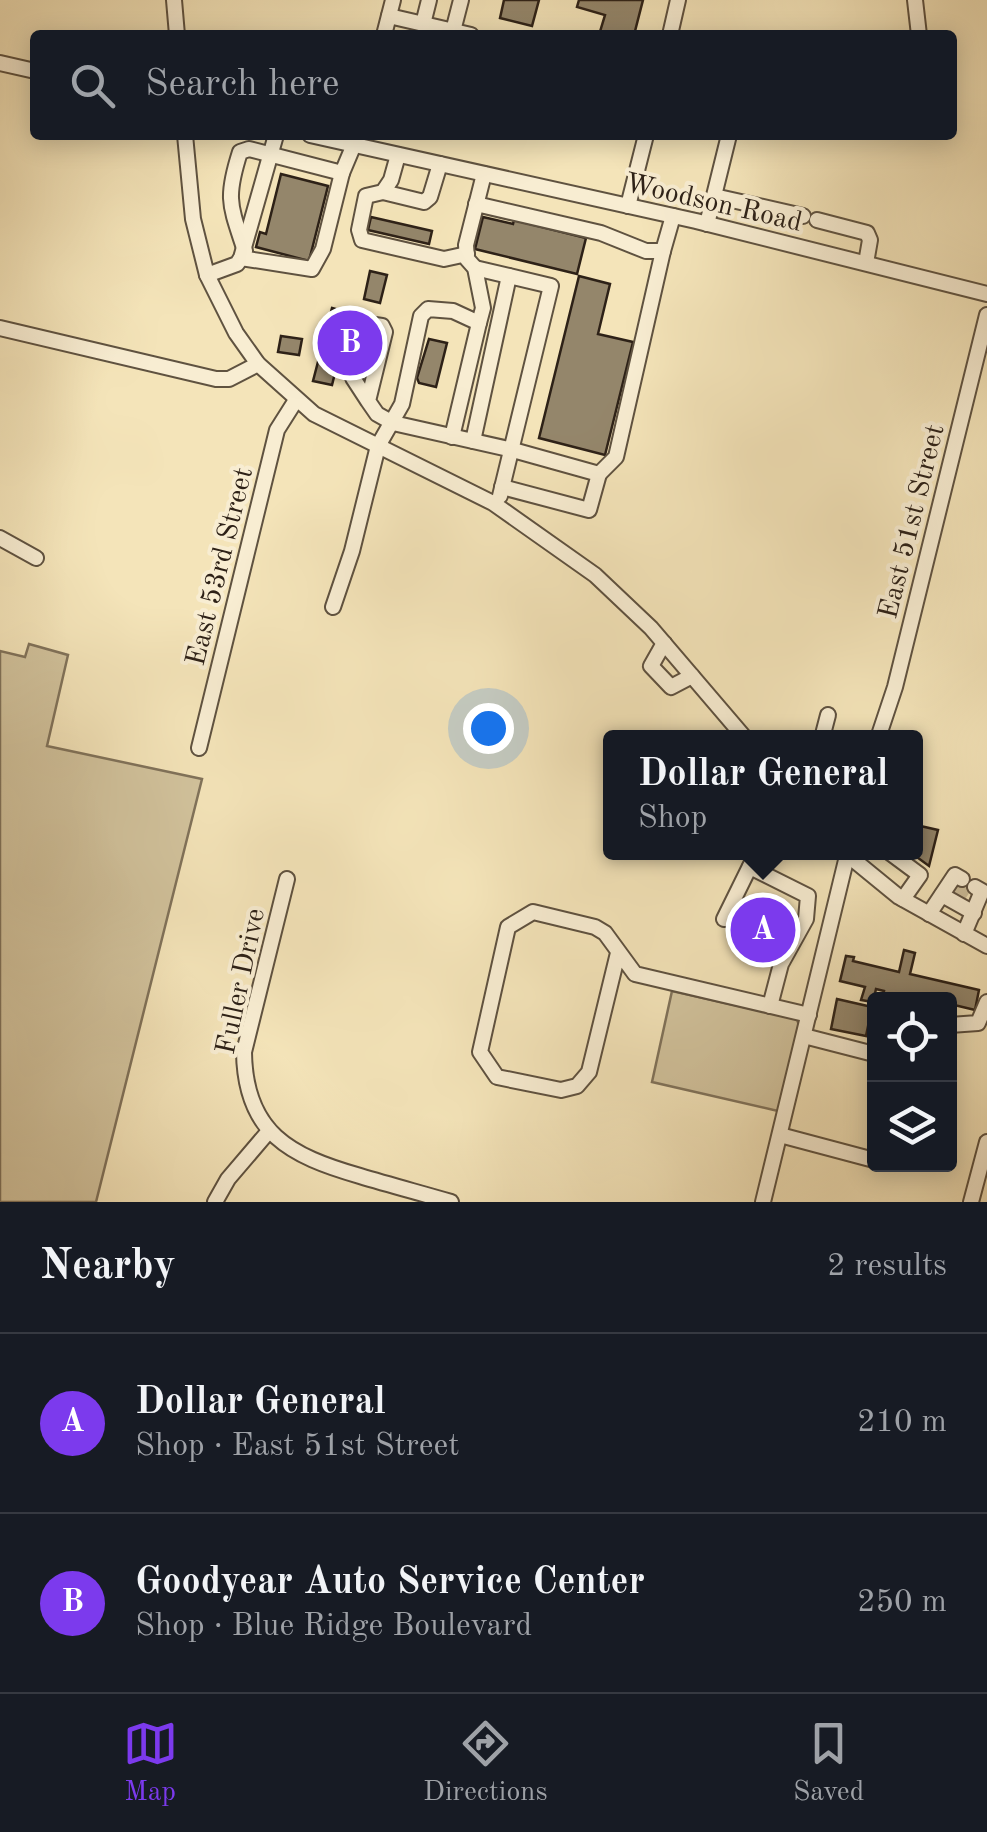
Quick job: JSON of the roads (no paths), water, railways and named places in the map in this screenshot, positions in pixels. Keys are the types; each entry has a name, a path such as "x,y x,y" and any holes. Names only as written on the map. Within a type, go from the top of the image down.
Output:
{"street":[{"path":"174,0 176,30"},
{"path":"385,30 394,0"},
{"path":"423,24 429,0"},
{"path":"453,30 462,0"},
{"path":"671,30 678,0"},
{"path":"915,0 919,30"},
{"path":"389,16 449,30"},
{"path":"0,63 30,70"},
{"path":"185,140 192,219 207,276 236,334 258,364 314,414 497,506 595,575 664,643 738,730"},
{"path":"207,276 238,264 243,255 275,140"},
{"path":"243,255 312,270 324,249 342,172 356,140"},
{"name":"Woodson Road","path":"356,140 398,155 707,224 987,294"},
{"path":"628,206 645,140"},
{"path":"707,224 727,140"},
{"path":"243,255 228,189 240,152 271,154 342,172"},
{"path":"383,192 398,155"},
{"path":"440,164 430,197 424,202 383,192 366,196 359,230 362,240 444,258 467,254"},
{"path":"452,437 483,308 475,268 467,254 484,174"},
{"path":"714,196 867,234 870,240 866,263"},
{"path":"476,204 601,233 646,252 663,251"},
{"path":"502,488 589,510 598,474 616,457 673,216"},
{"path":"475,268 551,286 497,506"},
{"path":"472,441 509,276"},
{"path":"333,608 352,551 378,446 402,404 421,316 428,309 453,311 479,323"},
{"name":"East 51st Street","path":"881,730 980,373 987,315"},
{"path":"368,401 386,332 375,323 368,324 353,378 368,401 377,414 393,424 513,450 598,474"},
{"path":"0,328 216,379 228,379 258,364"},
{"name":"East 53rd Street","path":"199,748 277,430 296,400"},
{"path":"0,538 36,558"},
{"path":"664,643 651,666 671,688 692,676"},
{"path":"824,730 828,715"},
{"path":"724,918 754,860 808,896 806,919 781,964 770,1006"},
{"path":"763,1202 845,860"},
{"path":"853,860 903,899 987,946"},
{"path":"877,880 889,860"},
{"path":"900,860 920,876 903,899"},
{"name":"Fuller Drive","path":"268,1131 250,1096 244,1052 287,879"},
{"path":"930,914 964,892 964,934"},
{"path":"618,953 588,1072 578,1086 562,1090 497,1077 480,1052 508,928 532,912 606,933 635,974 809,1014"},
{"path":"957,1024 978,1023 987,1002"},
{"path":"804,1036 867,1052"},
{"path":"215,1202 228,1179 268,1131 286,1147 316,1163 422,1198 451,1202"},
{"path":"780,1135 867,1158"},
{"path":"971,1202 982,1183 987,1142"}],"tunnel":[{"path":"957,886 970,895"}],"place":[{"name":"Goodyear Auto Service Center","path":"350,343"},
{"name":"Dollar General","path":"763,930"}]}
